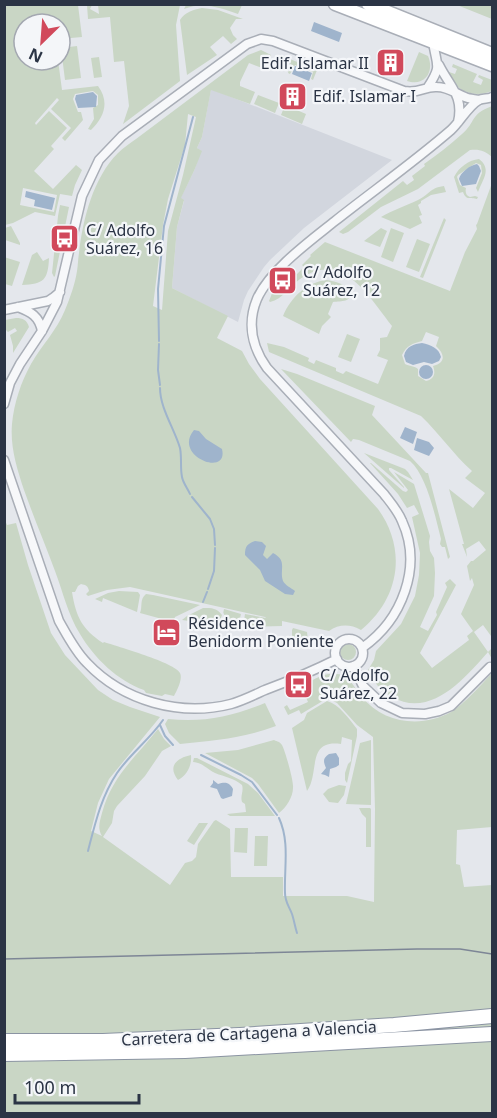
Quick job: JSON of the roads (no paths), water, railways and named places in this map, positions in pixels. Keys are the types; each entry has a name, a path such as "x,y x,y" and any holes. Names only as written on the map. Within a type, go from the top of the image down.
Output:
{"highway":[{"name":"Carretera de Cartagena a Valencia","path":"4,1041 103,1041 240,1035 492,1017"},
{"name":"Carretera de Cartagena a Valencia","path":"4,1054 185,1051 492,1034"}],"main road":[{"path":"335,4 492,65"},
{"path":"368,4 492,54"}],"street":[{"path":"4,404 10,382 53,313 82,196 99,160 136,125 247,44 261,39 273,41 396,89 413,92 428,87 439,65"},
{"path":"433,41 439,65 456,92 460,111 457,124"},
{"path":"428,87 439,87 466,98 479,100 492,97"},
{"path":"362,648 389,623 405,594 411,565 410,547 402,522 384,494 267,368 256,351 252,316 257,300 268,281 293,256 457,124 479,100"},
{"path":"4,310 48,301 60,291"},
{"path":"17,307 36,316 41,323 42,331"},
{"path":"4,460 63,629 86,662 116,687 156,704 198,709 231,704 290,682 337,660"},
{"path":"352,639 362,648 360,661 352,666 344,665 337,660 335,655 336,646 343,640 352,639"},
{"path":"352,666 363,686 381,703 402,713 425,714 451,706 490,667"}],"water":[{"path":"314,22 342,33 339,42 311,31"},
{"path":"295,66 312,73 309,81 292,74"},
{"path":"93,92 97,96 96,107 78,108 76,95"},
{"path":"477,164 481,171 476,184 462,186 459,179 461,174"},
{"path":"26,191 55,198 52,210 34,206 35,200 25,197"},
{"path":"422,343 436,349 441,357 439,361 432,364 424,362 413,365 406,362 404,356 408,348"},
{"path":"426,365 431,367 433,372 431,377 426,379 421,377 419,372 421,367"},
{"path":"405,427 417,432 413,444 400,438"},
{"path":"194,430 199,431 206,439 222,449 222,458 210,463 195,455 190,448 189,439"},
{"path":"417,438 429,442 434,448 429,456 414,450"},
{"path":"255,541 262,542 266,546 263,555 267,559 273,553 278,556 282,562 283,581 295,591 293,595 285,594 265,581 260,570 245,555 247,546"},
{"path":"336,753 339,765 330,769 329,777 321,774 326,768 325,758 329,754"},
{"path":"213,780 218,784 230,785 233,789 232,796 221,798 217,789 210,787"}],"waterway":[{"path":"159,341 158,289 164,226 193,117"},
{"path":"159,344 160,385"},
{"path":"160,388 165,410 180,448 181,470 190,494"},
{"path":"192,497 210,519 214,529 215,545"},
{"path":"208,589 214,571 215,548"},
{"path":"203,602 207,592"},
{"path":"88,851 99,811 111,782 122,766 163,720"},
{"path":"160,725 165,736 173,745"},
{"path":"201,755 252,782 277,815"},
{"path":"279,818 285,846 285,896 297,933"}],"tram line":[{"path":"4,959 417,949 460,949 492,954"}],"place":[{"name":"Edif. Islamar II","path":"390,63"},
{"name":"Edif. Islamar I","path":"292,96"},
{"name":"C/ Adolfo Suárez, 16","path":"65,239"},
{"name":"C/ Adolfo Suárez, 12","path":"282,281"},
{"name":"Résidence Benidorm Poniente","path":"167,632"},
{"name":"C/ Adolfo Suárez, 22","path":"299,684"}]}
